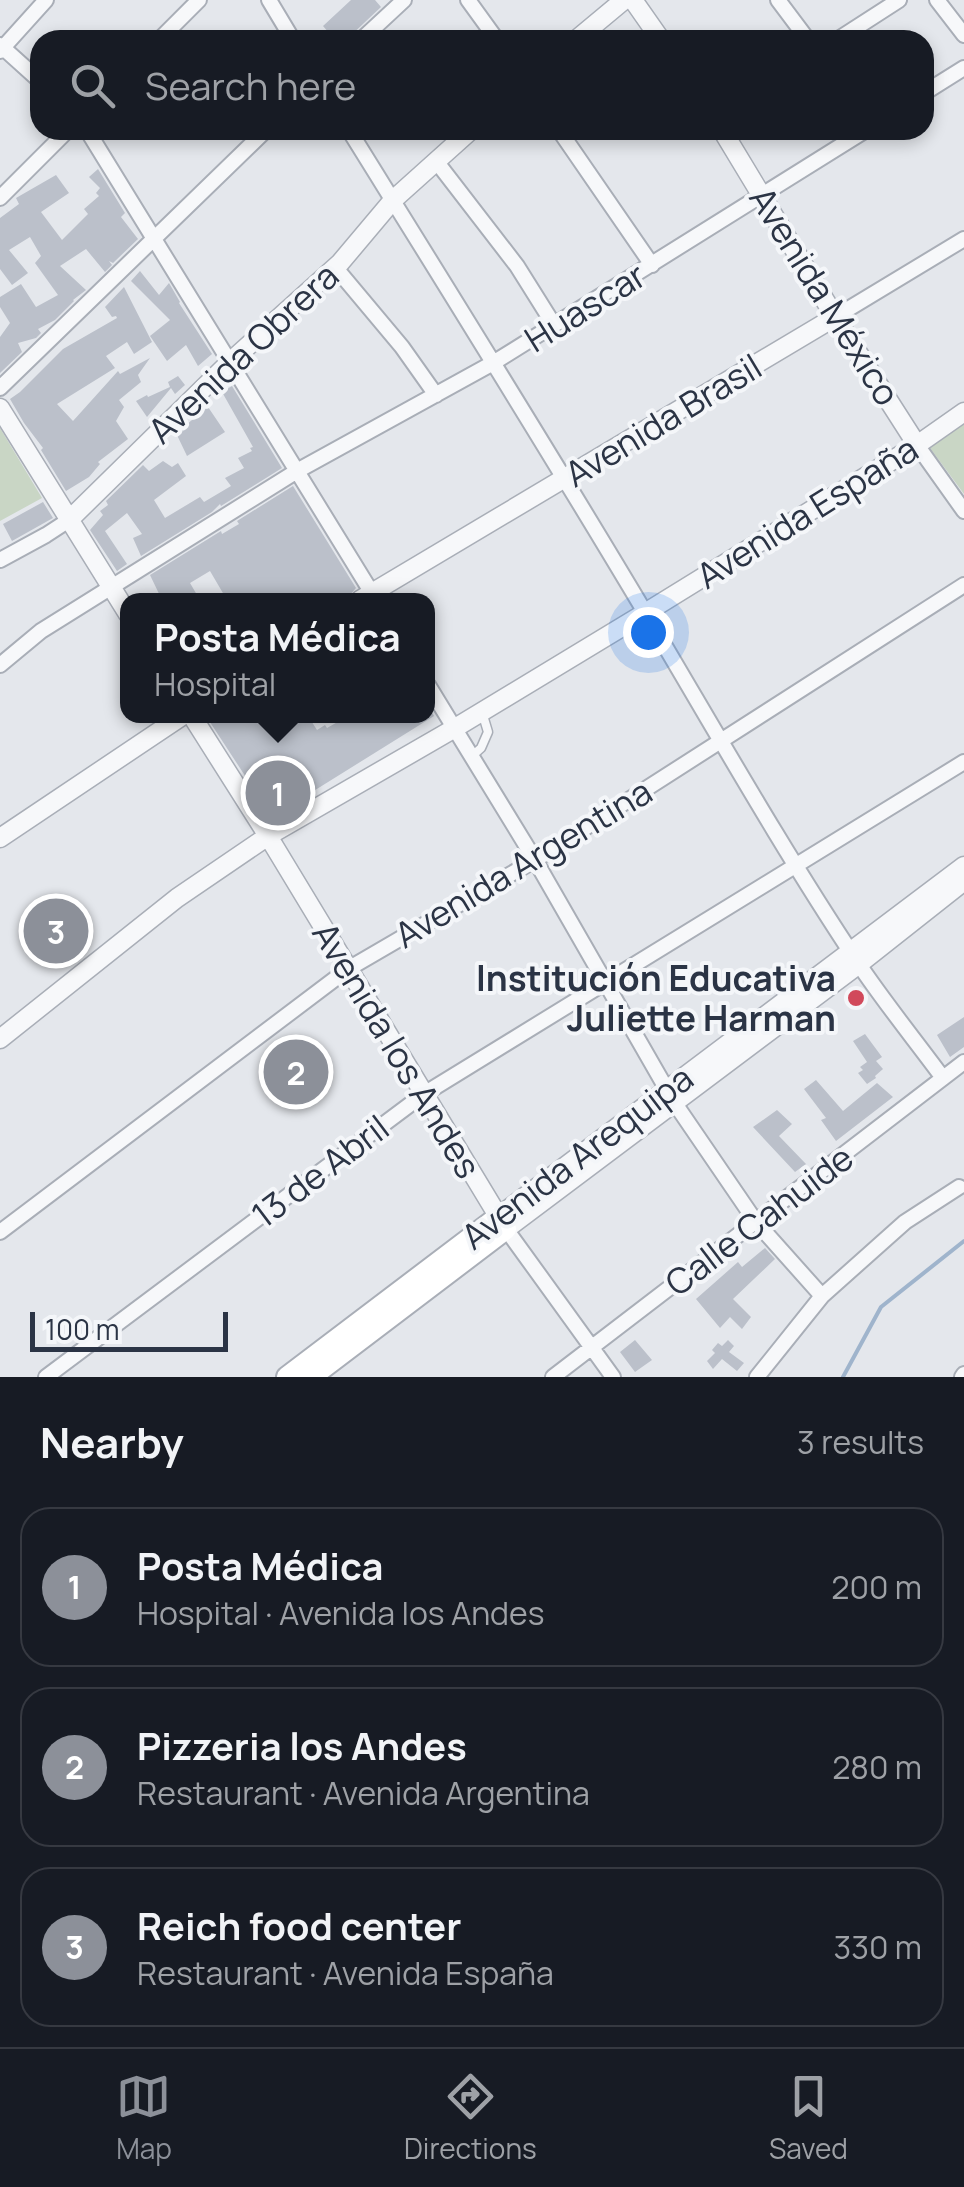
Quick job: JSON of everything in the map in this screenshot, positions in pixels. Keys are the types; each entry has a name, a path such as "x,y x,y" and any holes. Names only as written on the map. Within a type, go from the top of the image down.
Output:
{"main road":[{"name":"Avenida Arequipa","path":"288,1377 502,1223"},
{"name":"Avenida Arequipa","path":"311,1377 502,1223"}],"street":[{"path":"30,73 1,48 46,0"},
{"path":"168,30 198,0"},
{"path":"269,0 288,30"},
{"path":"372,30 404,0"},
{"path":"468,0 490,30"},
{"path":"588,30 624,0"},
{"path":"633,0 654,30"},
{"path":"778,0 800,30"},
{"path":"852,30 899,0"},
{"path":"937,0 964,35"},
{"path":"934,87 964,68"},
{"path":"0,198 58,140"},
{"path":"94,140 366,593"},
{"path":"0,388 256,140"},
{"path":"355,140 796,864 855,958 943,1078"},
{"name":"Avenida Obrera","path":"0,560 69,520 230,362 336,266 393,200 461,140"},
{"path":"566,140 652,265"},
{"name":"Avenida México","path":"728,140 836,317 964,511"},
{"name":"Huascar","path":"0,665 41,630 296,471 493,363 850,140"},
{"path":"436,162 517,266 554,326"},
{"name":"Avenida Brasil","path":"377,593 964,239"},
{"path":"336,266 436,395"},
{"path":"0,408 120,601"},
{"name":"Avenida España","path":"0,1039 178,898 268,836 645,613 964,412"},
{"name":"Avenida Argentina","path":"0,1232 348,968 536,860 964,585"},
{"path":"435,696 536,860 671,1095 756,1222 822,1296"},
{"path":"0,838 172,723"},
{"name":"Avenida los Andes","path":"196,723 502,1223 613,1377"},
{"name":"13 de Abril","path":"46,1377 424,1094 964,762"},
{"name":"Avenida Arequipa","path":"855,958 964,866"},
{"name":"Avenida Arequipa","path":"502,1223 964,881"},
{"name":"Calle Cahuide","path":"553,1377 964,1062"},
{"path":"757,1377 822,1296 905,1222 959,1187"}],"lane":[{"path":"472,756 481,748 488,732 482,712"}],"shaded area":[{"path":"286,771 302,797 269,816 253,789"}],"green space":[{"path":"964,420 964,494 927,444"},
{"path":"0,428 42,498 0,521"}],"building":[{"path":"351,0 375,0 381,7 357,30 326,30 323,26"},
{"path":"98,169 125,213 121,217 138,239 113,263 109,261 112,265 105,272 86,249 60,266 86,290 55,320 38,329 41,333 36,338 18,343 22,352 0,373 0,337 10,323 0,307 0,297 21,284 36,307 58,295 35,263 41,256 30,237 9,250 28,273 12,285 0,269 0,218 19,204 16,198 56,175 69,193 41,212 62,240 88,214 84,209 99,196 96,193 100,188 89,177"},
{"path":"140,271 159,295 169,283 212,354 198,366 186,345 167,361 150,336 170,320 131,281"},
{"path":"124,287 152,342 134,354 127,342 106,356 115,368 57,404 73,421 118,371 120,374 150,358 138,375 141,382 119,400 124,407 116,421 128,439 98,462 89,477 66,491 10,399 63,349 117,318 105,307"},
{"path":"178,376 185,385 175,394 171,388 147,417 136,401 170,387 168,382"},
{"path":"232,386 282,468 141,556 133,538 142,534 127,513 105,531 127,564 117,571 90,530 103,515 100,511 108,505 106,501 143,465 149,471 163,461 172,467 178,463 186,476 154,500 165,518 200,497 204,502 231,486 225,478 244,468 238,458 253,447 222,392"},
{"path":"208,407 225,432 187,456 176,433"},
{"path":"293,486 356,588 352,593 223,593 210,571 190,583 196,593 159,593 150,575 239,524 237,521"},
{"path":"43,502 53,518 12,541 3,524"},
{"path":"211,723 312,723 317,730 325,725 327,728 336,723 423,723 304,797 286,770 253,788"},
{"path":"964,1017 964,1047 950,1057 937,1035"},
{"path":"865,1034 882,1057 876,1061 883,1069 867,1084 858,1073 867,1062 853,1041"},
{"path":"292,1049 318,1086 302,1097 274,1058"},
{"path":"816,1080 843,1111 877,1083 893,1097 836,1141 821,1120 826,1118 804,1089"},
{"path":"777,1110 792,1124 779,1136 806,1164 795,1172 753,1127"},
{"path":"765,1248 775,1259 733,1299 751,1317 742,1329 730,1317 720,1328 696,1299 738,1262 742,1267"},
{"path":"635,1340 652,1360 635,1372 620,1352"},
{"path":"728,1340 734,1346 729,1352 744,1363 737,1371 722,1359 713,1369 707,1361 715,1353 712,1350"}],"waterway":[{"path":"843,1377 881,1307 964,1241"}],"place":[{"name":"Posta Médica","path":"278,793"},
{"name":"Reich food center","path":"56,931"},
{"name":"Institución Educativa Juliette Harman","path":"856,998"},
{"name":"Pizzeria los Andes","path":"296,1072"}]}
